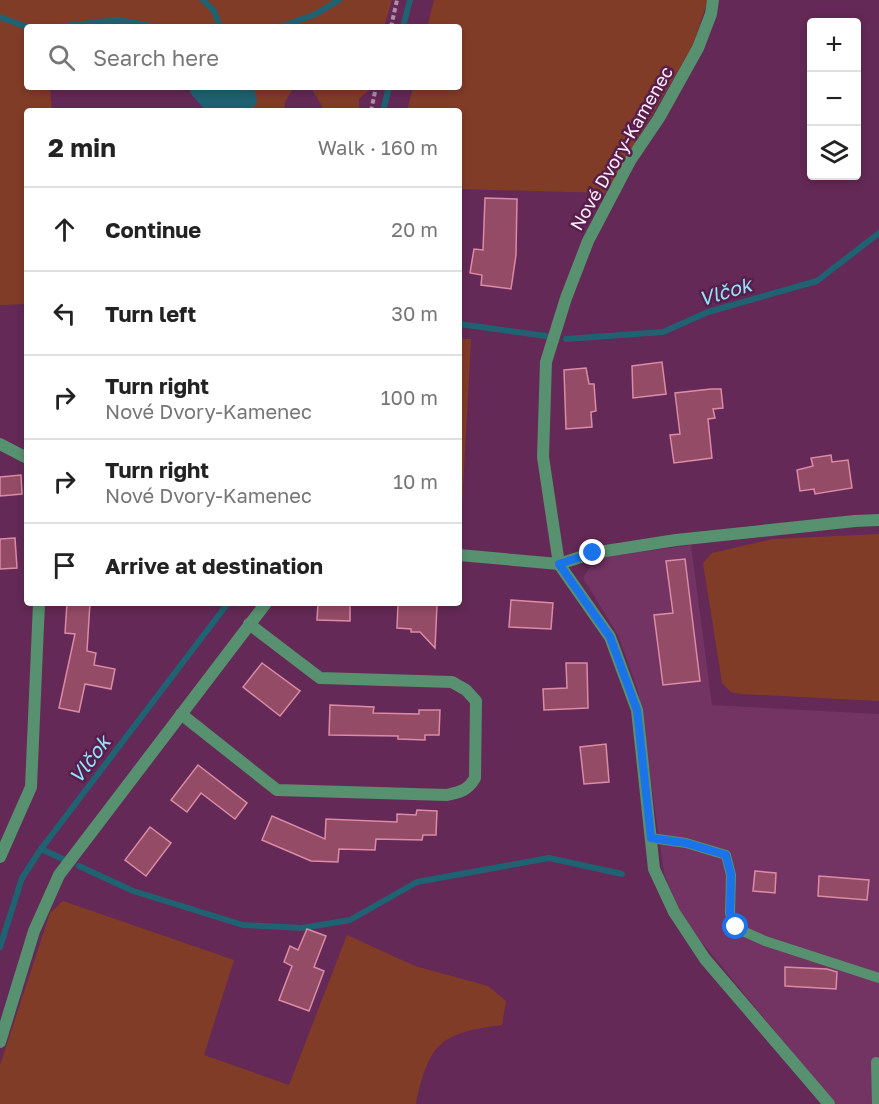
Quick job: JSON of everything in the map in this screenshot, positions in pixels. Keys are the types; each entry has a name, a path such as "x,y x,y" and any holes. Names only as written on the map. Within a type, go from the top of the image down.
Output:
{"street":[{"name":"Nové Dvory-Kamenec","path":"713,0 711,14 698,48 659,118 630,161 588,241 566,298 546,362 543,457 559,564 610,637 637,710 654,869 680,922 705,959 829,1104"},
{"path":"0,444 24,456"},
{"path":"462,555 559,564 593,553 676,540 879,520"},
{"path":"0,857 31,787 39,606"},
{"path":"0,1042 34,931 59,875 264,606"},
{"path":"181,714 277,790 447,795 461,792 470,786 475,778 476,701 466,690 452,682 430,680 376,681 320,678 249,624"}],"lane":[{"path":"651,838 686,843 726,855 731,875 730,913 736,927 765,941 879,978"},
{"path":"876,1062 878,1104"}],"path":[{"path":"392,24 397,0"},
{"path":"372,108 375,90"}],"shaded area":[{"path":"0,0 392,0 385,24 24,24 24,90 50,90 52,108 24,108 24,304 0,305"},
{"path":"434,0 708,0 692,47 606,193 462,189 462,108 408,108 412,90 462,90 462,24 428,24"},
{"path":"236,90 292,90 284,108 243,108"},
{"path":"312,90 369,90 359,99 359,108 322,108"},
{"path":"462,339 471,339 462,507"},
{"path":"879,534 879,701 731,692 722,683 703,563 712,553 773,539"},
{"path":"691,545 712,705 879,714 879,1104 831,1104 814,1079 682,918 664,873 638,691 618,635 583,578 596,558"},
{"path":"63,901 234,960 204,1055 289,1085 347,935 415,966 488,986 506,1001 502,1025 464,1032 451,1037 441,1045 426,1067 416,1104 0,1104 0,1065 50,913"}],"water":[{"path":"190,90 255,90 257,103 252,108 203,108"}],"building":[{"path":"485,198 517,199 516,255 511,289 481,285 482,275 470,273 474,249 483,250"},
{"path":"662,362 666,394 633,398 632,366"},
{"path":"586,368 589,384 594,384 596,411 591,412 592,427 566,429 564,370"},
{"path":"721,389 723,408 713,409 715,418 708,419 712,458 674,463 670,435 680,434 675,393"},
{"path":"831,455 832,462 848,460 852,488 815,494 814,489 800,491 797,470 813,466 811,458"},
{"path":"21,475 22,494 0,496 0,477"},
{"path":"15,538 17,568 0,569 0,539"},
{"path":"685,559 700,681 663,685 654,615 673,613 666,561"},
{"path":"511,600 553,603 551,629 509,627"},
{"path":"67,606 90,606 87,651 96,653 94,665 115,669 111,689 85,684 79,712 59,708 75,634 65,633"},
{"path":"318,606 350,606 350,621 317,620"},
{"path":"398,606 437,606 435,648 420,632 397,628"},
{"path":"262,663 300,691 280,716 243,687"},
{"path":"566,663 587,663 588,708 544,710 543,689 567,688"},
{"path":"330,705 374,707 373,713 419,714 419,710 440,710 439,735 425,735 425,740 398,739 398,736 329,735"},
{"path":"606,744 609,782 584,784 580,747"},
{"path":"198,765 247,803 235,819 201,793 187,812 171,800"},
{"path":"417,810 437,811 436,835 423,835 422,840 376,839 375,850 339,849 338,862 311,861 262,840 272,816 325,839 326,819 397,822 397,814 416,815"},
{"path":"150,827 171,843 146,876 125,860"},
{"path":"755,871 776,873 775,893 753,891"},
{"path":"819,876 869,880 867,900 818,896"},
{"path":"307,929 326,936 314,967 324,971 309,1011 279,1000 292,966 284,962 290,946 298,950"},
{"path":"785,967 827,969 837,972 836,989 785,986"}],"waterway":[{"path":"203,0 214,11 219,24"},
{"name":"Vlčok","path":"288,24 316,14 339,0"},
{"path":"404,24 410,0"},
{"path":"0,17 24,26"},
{"path":"82,24 117,20 140,24"},
{"path":"384,108 388,90"},
{"name":"Vlčok","path":"566,339 663,332 708,312 817,281 879,233"},
{"name":"Vlčok","path":"462,324 546,336"},
{"name":"Vlčok","path":"0,947 22,878 41,849 226,606"},
{"path":"41,849 65,860"},
{"path":"79,866 133,891 243,925 302,928 350,920 417,882 549,858 622,874"}],"route":[{"path":"593,553 559,564 610,637 637,710 651,838 686,843 726,855 731,875 730,913 736,927"}]}
